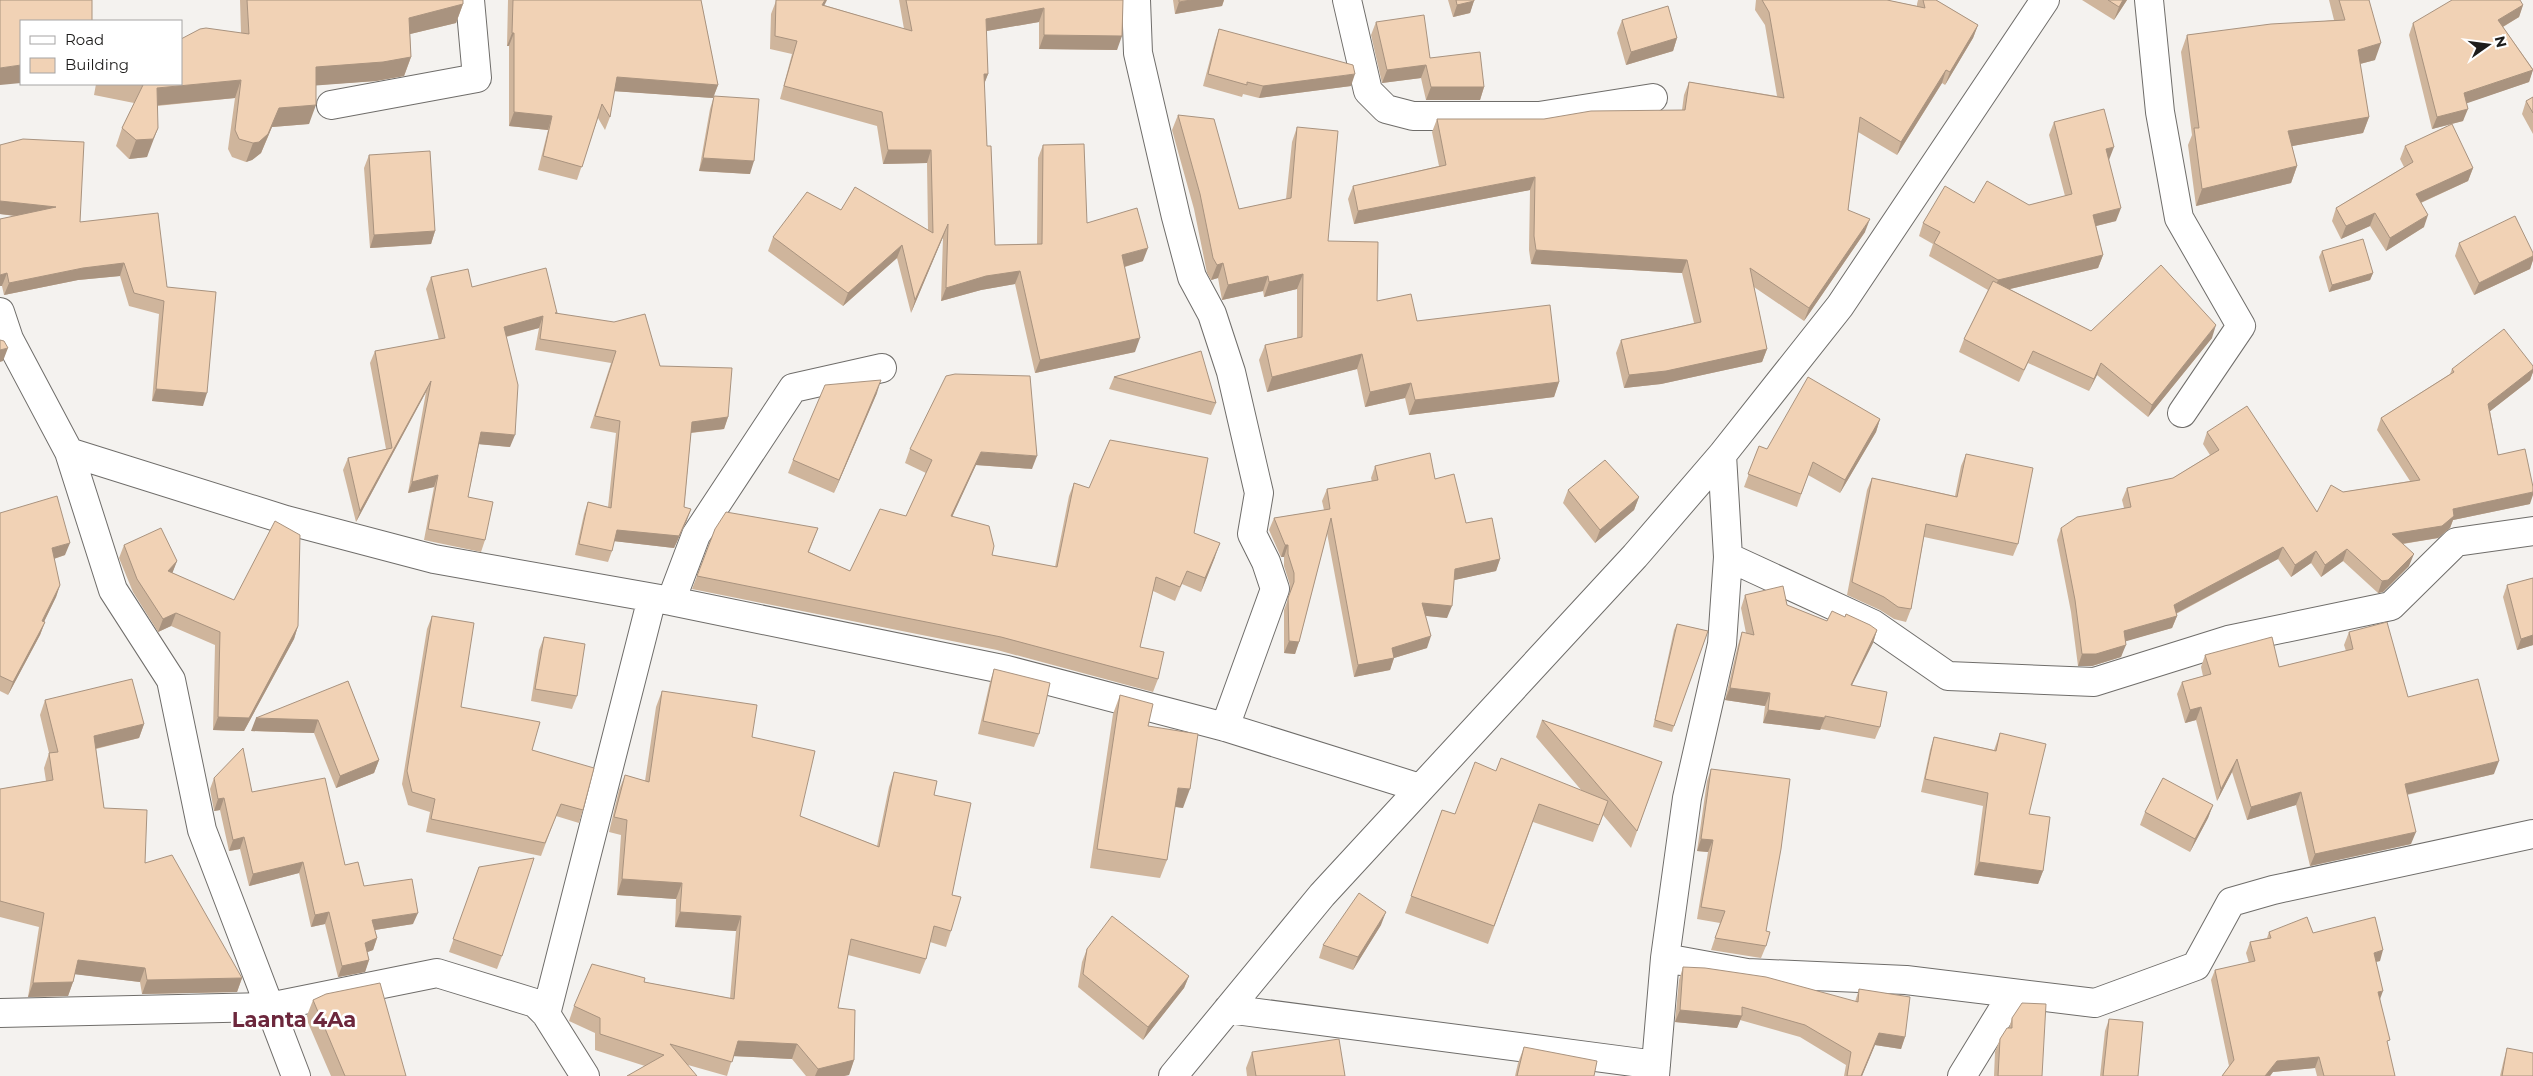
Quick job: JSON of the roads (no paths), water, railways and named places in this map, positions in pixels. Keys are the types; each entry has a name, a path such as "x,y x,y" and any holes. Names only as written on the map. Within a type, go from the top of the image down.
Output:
{"street":[{"path":"331,105 477,78 470,0"},
{"path":"1136,0 1138,53 1176,217 1192,277 1212,314 1231,372 1259,493 1252,534 1266,562 1275,589 1225,727"},
{"path":"1347,0 1368,91 1386,109 1413,116 1539,116 1653,98"},
{"path":"1173,1076 1322,895 1635,556 1722,455 1840,306 2045,0"},
{"path":"2149,0 2160,112 2179,218 2241,326 2182,413"},
{"path":"0,312 9,339 69,452 113,590 171,680 202,830 296,1076"},
{"path":"546,1014 662,600 696,535 793,388 882,368"},
{"path":"69,452 286,520 434,559 662,600 1007,670 1225,727 1420,788"},
{"path":"1228,1009 1656,1070 1665,958 1687,798 1722,644 1728,557 1722,455"},
{"path":"1728,557 1873,624 1948,676 2094,682 2228,640 2391,606 2456,542 2533,531"},
{"path":"1665,958 1747,973 1906,980 2095,1003 2196,966 2231,902 2273,890 2533,834"},
{"path":"0,1013 269,1007 437,973 535,1003 546,1014 585,1076"},
{"path":"1962,1076 2013,993"}],"district":[{"name":"Laanta 4Aa","path":"294,1019"}]}
